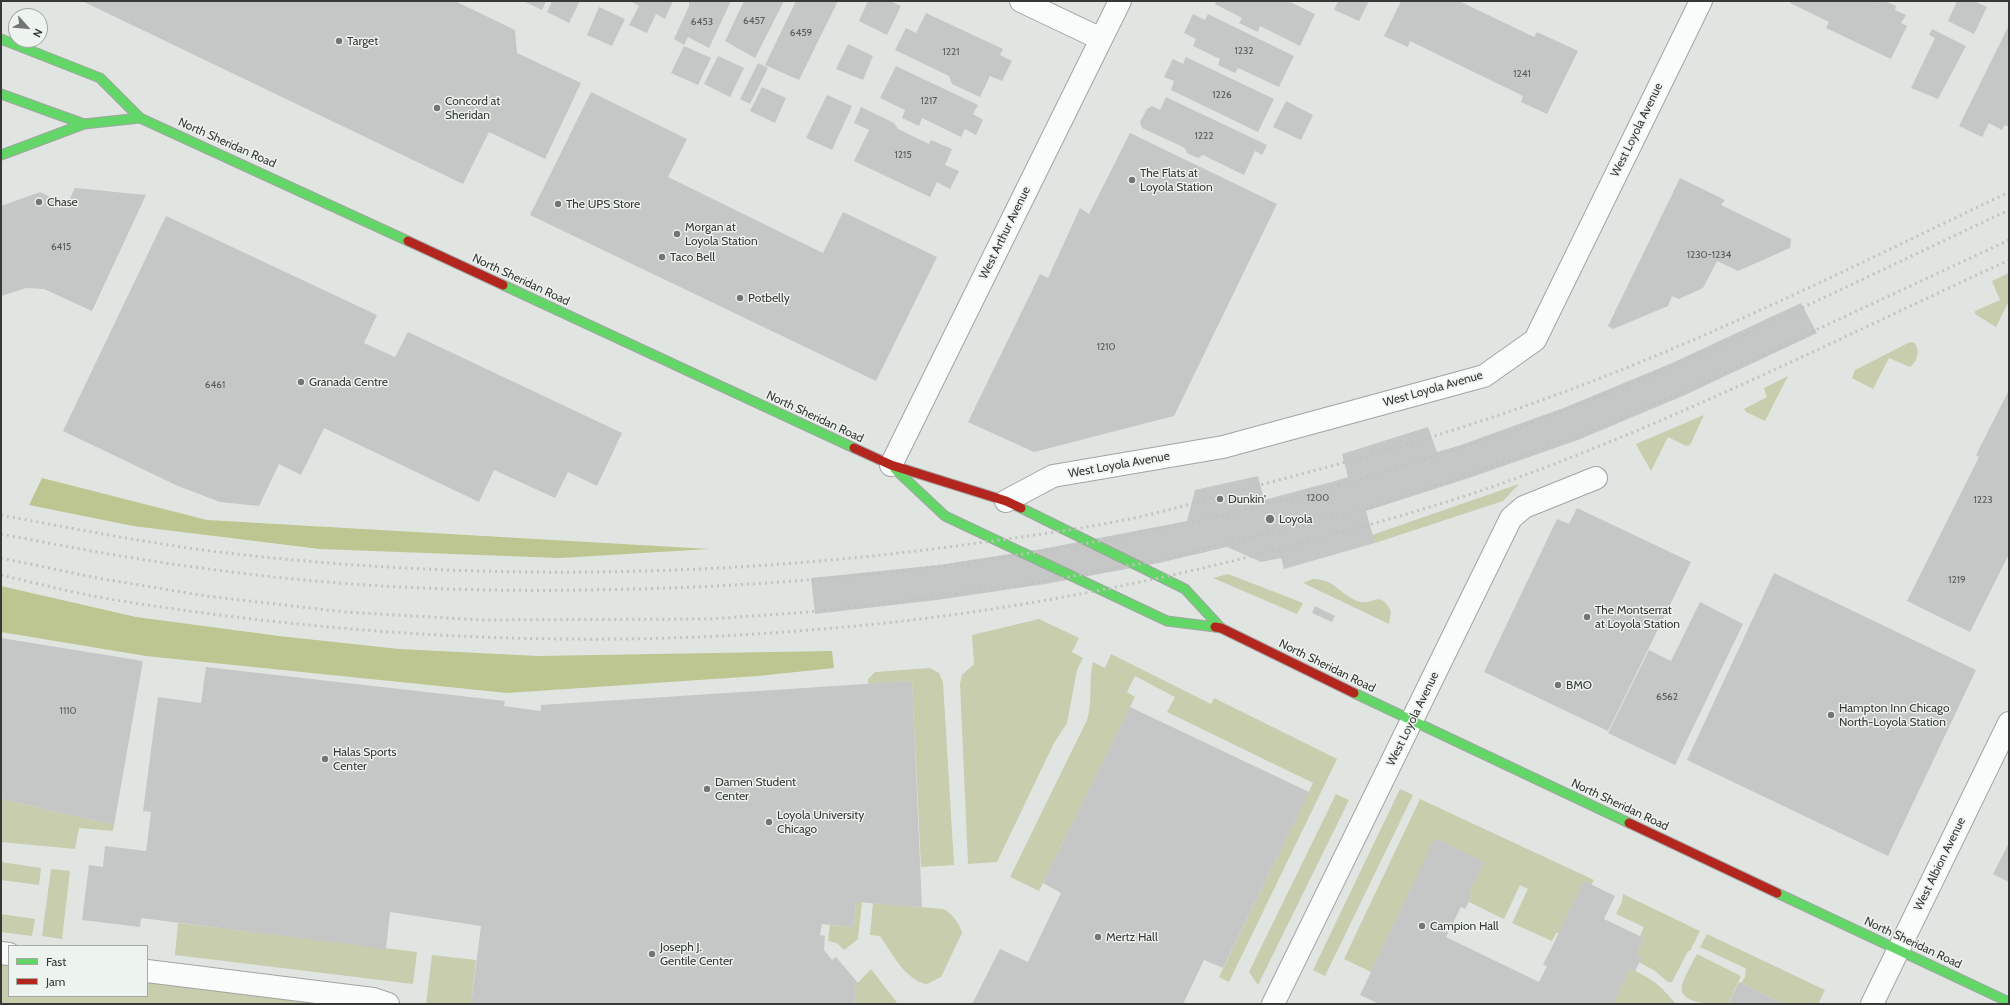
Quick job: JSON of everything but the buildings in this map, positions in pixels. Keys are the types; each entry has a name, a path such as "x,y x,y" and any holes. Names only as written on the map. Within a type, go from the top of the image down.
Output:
{"main road":[{"name":"North Sheridan Road","path":"1,39 100,78 140,118 281,181 891,465 1006,501 1185,589 1221,628"},
{"path":"1,94 84,124"},
{"path":"1,155 84,124 140,118"},
{"name":"North Sheridan Road","path":"891,465 945,516 1167,621 1221,628 1412,721 2009,1002"}],"street":[{"path":"1021,1 1101,39"},
{"name":"West Arthur Avenue","path":"891,465 1120,1"},
{"name":"West Loyola Avenue","path":"1006,501 1053,476 1223,447 1484,376 1535,340 1700,1"},
{"name":"West Loyola Avenue","path":"1273,1004 1511,518 1524,507 1596,478"},
{"name":"West Albion Avenue","path":"1872,1004 2009,724"},
{"path":"148,971 373,999 388,1004"}],"green space":[{"path":"2009,273 2009,301 1996,327 1975,314 1975,311 2000,300 1992,281"},
{"path":"1910,342 1914,343 1918,352 1916,359 1910,367 1889,358 1873,389 1852,378 1855,370"},
{"path":"1788,376 1765,421 1746,412 1744,409 1767,397 1764,388"},
{"path":"1704,415 1690,445 1686,446 1668,437 1651,471 1636,444"},
{"path":"42,478 207,520 709,549 560,558 320,549 133,526 29,505"},
{"path":"1519,484 1503,501 1375,543 1372,535"},
{"path":"1228,574 1303,603 1297,614 1213,578"},
{"path":"1313,579 1327,581 1357,601 1368,602 1379,599 1383,601 1387,604 1391,611 1389,624 1303,583"},
{"path":"1,586 136,617 279,636 399,649 538,656 832,651 834,668 758,676 507,693 146,656 1,632"},
{"path":"1039,619 1079,638 1072,652 1083,658 1077,670 1067,723 1054,743 997,862 968,864 960,684 962,675 974,664 972,635"},
{"path":"1111,654 1211,704 1214,698 1337,759 1229,982 1219,977 1313,783 1167,712 1175,697 1135,676 1127,692 1135,697 1039,891 1010,877 1087,720 1090,706 1093,662 1105,668"},
{"path":"930,668 939,673 943,682 954,865 921,867 912,681 868,684 868,679 875,672"},
{"path":"1400,789 1413,795 1325,976 1313,970"},
{"path":"1336,794 1349,800 1258,985 1249,972"},
{"path":"1,799 114,825 113,831 79,828 75,849 1,842"},
{"path":"1420,799 1594,880 1591,885 1584,881 1559,933 1556,933 1552,941 1512,923 1528,889 1520,885 1504,919 1469,902 1472,895 1469,893 1483,862 1435,839 1371,972 1344,959"},
{"path":"1,862 41,868 39,885 1,880"},
{"path":"51,869 70,871 62,939 42,936"},
{"path":"1623,894 1700,931 1672,982 1668,982 1655,971 1639,962 1642,957 1637,955 1644,938 1640,936 1644,927 1616,914 1622,902"},
{"path":"856,902 862,902 858,939 844,950 837,943 828,941 830,925 853,927"},
{"path":"873,903 943,909 952,916 962,933 941,977 927,984 919,982 906,972 900,965 880,936 870,935"},
{"path":"1,914 35,919 32,936 1,932"},
{"path":"178,923 417,952 413,984 175,955"},
{"path":"1707,934 1825,990 1818,1004 1784,1004 1741,983 1745,977 1746,969 1700,947"},
{"path":"1697,954 1741,976 1728,1004 1715,1004 1691,1000 1682,992 1684,978"},
{"path":"432,955 476,960 471,1004 426,1004"},
{"path":"1,962 8,963 8,997 148,997 148,981 328,1004 1,1004"},
{"path":"1630,968 1656,983 1676,1004 1613,1004"},
{"path":"871,969 898,1004 854,1004 857,990 854,987"}],"railway":[{"path":"1,515 142,541 227,553 318,562 500,572 683,570 774,565 865,557 956,546 1079,528 1152,514 1343,463 1463,427 1559,394 1625,368 1754,313 2009,192"},
{"path":"1,534 136,558 269,576 321,582 477,590 634,589 745,584 855,576 965,563 1075,546 1183,524 1291,498 1398,468 1503,433 1568,409 1696,356 1759,328 2009,210"},
{"path":"1,558 97,578 206,596 345,612 482,620 709,619 809,612 1047,581 1159,560 1365,509 1468,475 1577,436 1683,392 2009,240"},
{"path":"1,575 93,596 209,614 345,628 478,637 611,639 744,635 874,624 1001,608 1127,585 1251,556 1337,534 1480,491 1568,459 1632,433 1758,377 2009,260"}],"traffic: fast":[{"path":"1,39 100,78 140,118 408,241"},
{"path":"1,94 84,124 140,118"},
{"path":"1,155 84,124"},
{"path":"503,285 854,448"},
{"path":"895,469 945,516 1167,621 1215,627"},
{"path":"1021,508 1185,589 1221,628"},
{"path":"1354,693 1629,823"},
{"path":"1777,893 2009,1002"}],"traffic: jam":[{"path":"408,241 503,285"},
{"path":"854,448 891,465 1006,501 1021,508"},
{"path":"1215,627 1221,628 1354,693"},
{"path":"1629,823 1777,893"}],"place":[{"name":"Target","path":"339,41"},
{"name":"Concord at Sheridan","path":"437,108"},
{"name":"The Flats at Loyola Station","path":"1132,180"},
{"name":"Chase","path":"39,202"},
{"name":"The UPS Store","path":"558,204"},
{"name":"Morgan at Loyola Station","path":"677,234"},
{"name":"Taco Bell","path":"662,257"},
{"name":"Potbelly","path":"740,298"},
{"name":"Granada Centre","path":"301,382"},
{"name":"Dunkin'","path":"1220,499"},
{"name":"Loyola","path":"1270,519"},
{"name":"The Montserrat at Loyola Station","path":"1587,617"},
{"name":"BMO","path":"1558,685"},
{"name":"Hampton Inn Chicago North-Loyola Station","path":"1831,715"},
{"name":"Halas Sports Center","path":"325,759"},
{"name":"Damen Student Center","path":"707,789"},
{"name":"Loyola University Chicago","path":"769,822"},
{"name":"Campion Hall","path":"1422,926"},
{"name":"Mertz Hall","path":"1098,937"},
{"name":"Joseph J. Gentile Center","path":"652,954"}]}
